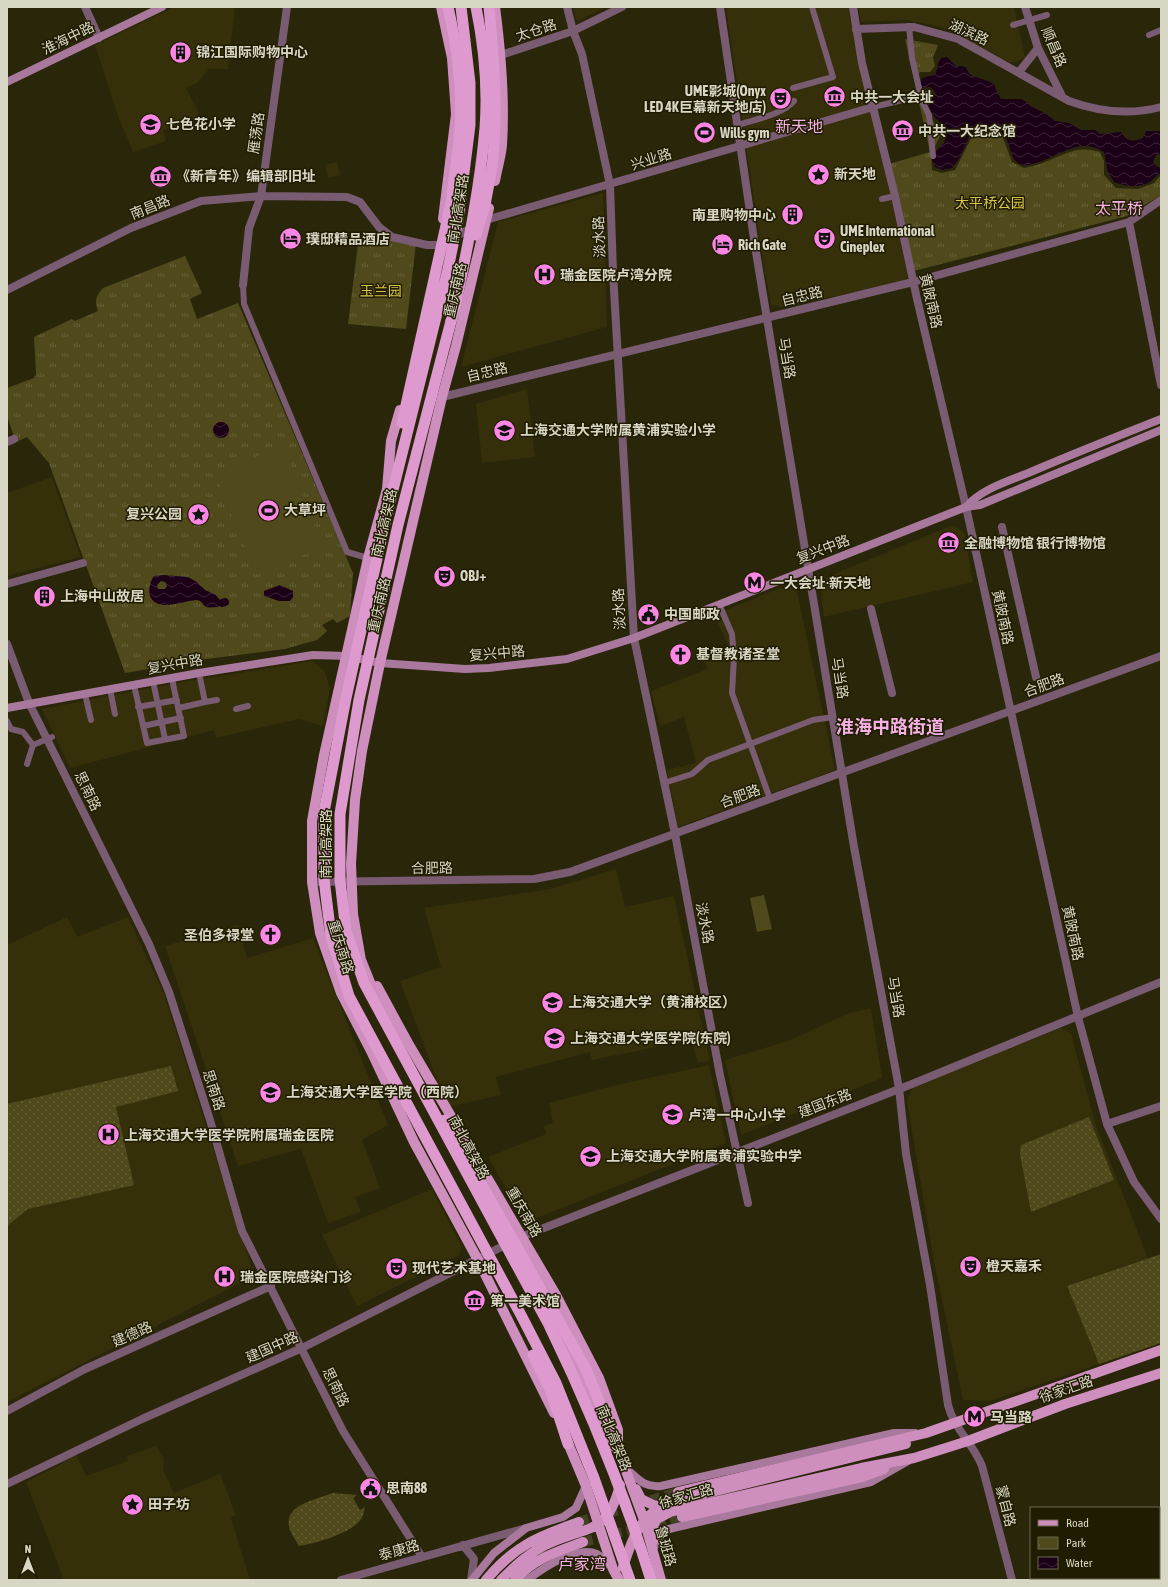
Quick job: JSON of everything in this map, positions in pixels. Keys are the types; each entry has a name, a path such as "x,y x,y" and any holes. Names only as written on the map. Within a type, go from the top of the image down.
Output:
{"highway":[{"path":"390,490 402,422 451,203 460,129 458,58 448,7"},
{"name":"南北高架路","path":"460,7 470,83 470,125 458,220 448,268 390,490 346,698 324,812 324,879 331,936 349,996 521,1315 556,1384 594,1478 630,1580"},
{"name":"南北高架路","path":"477,7 483,49 485,80 485,128 473,220 456,303 398,525 359,700 340,814 340,880 346,931 364,983 549,1325 573,1375 612,1472 651,1580"},
{"path":"456,303 485,205 492,167 496,128 496,89 488,7"},
{"path":"410,1068 447,1123 586,1369 618,1449"},
{"path":"413,1116 429,1160 520,1328 550,1389 568,1444"}],"main road":[{"name":"淮海中路","path":"7,82 162,7"},
{"name":"重庆南路","path":"390,490 391,441 440,245 456,114 452,58 441,7"},
{"name":"重庆南路","path":"460,7 467,63 467,129 450,240 424,359 407,417 390,490 368,558 351,627 347,656 324,755 312,821 312,882 320,933 341,993 372,1053 391,1083 482,1258 568,1444 586,1486 599,1525"},
{"name":"重庆南路","path":"477,7 486,56 488,122 484,189 486,220"},
{"name":"重庆南路","path":"494,7 501,55 503,100 502,146 486,220 456,346 442,397 380,663 362,751 355,800 352,882 356,932 361,960 383,1012 410,1067 511,1242 582,1373 609,1444 618,1449"},
{"path":"395,428 407,417"},
{"name":"复兴中路","path":"966,507 975,497 996,487 1094,445 1161,419"},
{"name":"复兴中路","path":"7,708 199,673 313,655 347,656 380,663 465,669 489,668 567,659 634,638 966,507 980,505 1161,430"},
{"name":"重庆南路","path":"356,932 375,982 382,995 556,1295 599,1378 618,1430 618,1449 623,1466 644,1520"},
{"name":"徐家汇路","path":"678,1492 926,1433 1161,1350"},
{"name":"徐家汇路","path":"652,1550 655,1520 670,1512 861,1468 914,1458 968,1441 1065,1404 1161,1373"},
{"path":"502,1580 516,1565 548,1543 599,1525 611,1512 617,1497 623,1466 644,1484 651,1487 661,1486 894,1433 926,1433"},
{"name":"徐家汇路","path":"623,1466 641,1499 655,1506 904,1445 926,1433"},
{"path":"682,1517 862,1477 914,1458"},
{"name":"徐家汇路","path":"652,1550 661,1535 669,1530 872,1482 914,1458"},
{"path":"472,1580 494,1554 526,1528 563,1518 576,1508 586,1486"},
{"path":"622,1580 622,1569 629,1549 644,1520 654,1510 666,1504"},
{"name":"鲁班路","path":"644,1520 661,1580"},
{"path":"486,1580 499,1564 520,1547 545,1534 579,1522"},
{"path":"599,1525 613,1569 619,1580"},
{"path":"515,1580 532,1564 553,1552 583,1542"},
{"path":"527,1580 547,1565 578,1553 589,1552 599,1555 613,1569"}],"street":[{"path":"85,7 99,38"},
{"name":"雁荡路","path":"243,285 249,228 261,196 287,7"},
{"name":"淡水路","path":"567,7 573,31 582,54 610,185 613,272 634,638 675,834 720,1074 748,1203"},
{"name":"太仓路","path":"501,55 573,31 622,7"},
{"name":"马当路","path":"720,7 767,317 842,772 899,1088 906,1154 930,1285 948,1405 954,1423 968,1441"},
{"path":"793,88 833,77 812,7"},
{"name":"黄陂南路","path":"853,7 862,63 895,196 913,282 966,507 1078,1017 1107,1124 1134,1182 1161,1219"},
{"name":"顺昌路","path":"1026,7 1038,48 1062,96"},
{"path":"1013,25 1047,15"},
{"path":"909,26 912,58 921,96 929,115 933,156"},
{"name":"湖滨路","path":"856,29 909,26 935,31 958,39 1080,105 1105,111 1129,112 1161,107"},
{"path":"1149,35 1161,30"},
{"path":"1019,72 1038,48"},
{"path":"873,107 929,94"},
{"path":"738,125 773,114 791,105 794,101"},
{"name":"兴业路","path":"440,245 486,220 873,107"},
{"name":"南昌路","path":"7,290 131,228 201,201 261,196 347,197 360,202 379,227 392,237 427,245 440,245"},
{"path":"882,199 895,196"},
{"name":"自忠路","path":"442,397 913,282 1129,222 1161,200"},
{"path":"1129,222 1161,385"},
{"path":"243,285 244,304 347,552 368,558"},
{"path":"1002,527 1036,678"},
{"path":"7,584 83,563"},
{"path":"719,604 732,634 734,657 732,693 770,799"},
{"path":"870,609 892,693"},
{"name":"思南路","path":"7,644 29,703 50,738 149,944 169,992 210,1120 242,1231 343,1431 422,1557"},
{"name":"合肥路","path":"312,882 546,878 570,872 1161,656"},
{"path":"199,673 205,702"},
{"path":"134,685 147,743 184,736 172,679"},
{"path":"153,682 165,739"},
{"path":"110,689 115,714"},
{"path":"85,694 91,720"},
{"path":"138,707 177,700"},
{"path":"179,708 217,700"},
{"path":"236,709 248,706"},
{"path":"664,783 692,774 708,760 812,720 833,716"},
{"path":"143,726 181,718"},
{"path":"7,721 11,729 23,732 33,745"},
{"path":"33,745 50,738"},
{"path":"27,764 33,745"},
{"name":"建国东路","path":"499,1249 521,1237 1078,1017 1161,982"},
{"path":"1107,1124 1161,1106"},
{"name":"建国中路","path":"7,1484 142,1419 302,1348 499,1249"},
{"name":"建德路","path":"7,1412 85,1369 271,1286"},
{"name":"蒙自路","path":"968,1441 977,1453 982,1466 1012,1580"},
{"name":"泰康路","path":"341,1580 526,1528"},
{"path":"463,1545 474,1560 472,1580"}],"shaded area":[{"path":"174,7 235,7 228,69 209,69 197,83 186,88 198,111 198,118 163,130 166,141 133,152 118,116 95,45"},
{"path":"573,7 607,7 577,21"},
{"name":"新天地","path":"726,7 850,7 908,277 901,282 784,307 771,305 762,255"},
{"path":"858,7 1014,7 1025,57 1016,62 1009,62 941,27 906,20 861,22"},
{"path":"337,162 340,175 328,178 325,165"},
{"name":"瑞金医院卢湾分院","path":"603,193 607,327 461,367 498,222"},
{"name":"上海交通大学附属黄浦实验小学","path":"527,389 535,457 482,463 476,404"},
{"path":"52,477 81,557 7,576 7,493"},
{"path":"953,525 964,532 973,582 824,617 821,591 827,577"},
{"path":"795,582 835,770 678,827 667,770 696,763 684,717 660,726 651,691 708,669 703,659 730,649 714,615"},
{"path":"313,661 325,672 330,689 323,726 299,719 216,738 214,730 70,768 42,709 182,682"},
{"name":"上海交通大学（黄浦校区）","path":"616,869 625,907 674,896 710,1061 698,1063 691,1040 592,1060 590,1052 496,1077 501,1095 447,1107 400,981 441,967 424,908 550,889"},
{"name":"上海交通大学医学院附属瑞金医院","path":"67,917 77,937 128,917 164,994 254,1276 7,1402 7,945"},
{"path":"238,925 247,958 313,938 388,1125 362,1140 380,1188 355,1197 361,1212 328,1223 301,1149 238,1166 165,946"},
{"path":"871,1008 882,1078 741,1135 725,1060 788,1041 849,1013"},
{"path":"1061,1028 1071,1034 1096,1126 1148,1258 1067,1286 1099,1364 990,1401 963,1400 933,1256 907,1102 912,1088"},
{"path":"709,1065 726,1143 529,1221 524,1220 488,1157 546,1134 544,1126 553,1123 549,1103 612,1086"},
{"path":"432,1189 461,1245 460,1255 357,1306 322,1235"},
{"name":"田子坊","path":"156,1446 164,1459 163,1469 174,1493 220,1474 236,1515 231,1518 250,1580 64,1580 26,1482 56,1467 76,1454 86,1476 128,1461 127,1456"}],"green space":[{"name":"太平桥公园","path":"905,39 938,45 933,58 935,66 930,72 920,72 916,81 916,87 921,101 933,122 942,132 931,155 932,170 942,173 955,170 971,139 985,133 998,133 1003,138 1012,162 1024,168 1040,164 1072,151 1085,149 1092,150 1100,152 1104,161 1104,175 1116,188 1138,189 1154,183 1161,175 1161,195 1127,216 914,271 889,164 930,152"},
{"name":"玉兰园","path":"359,236 416,243 406,329 348,324"},
{"name":"复兴公园","path":"185,256 202,293 190,299 197,319 238,303 353,573 350,616 337,623 333,619 322,625 327,631 317,640 285,649 199,660 125,673 49,463 27,437 16,442 7,416 7,388 34,378 36,374 34,337 72,319 75,321 98,311 96,299 103,288"},
{"name":"大草坪","path":"283,446 323,547 256,574 215,473"},
{"path":"764,895 772,929 757,932 750,898"},
{"path":"171,1066 178,1091 116,1107 134,1185 28,1209 7,1226 7,1104"},
{"path":"1089,1117 1114,1180 1031,1212 1020,1154 1021,1145"},
{"path":"1161,1254 1161,1343 1099,1364 1067,1286"},
{"path":"332,1493 357,1495 353,1498 360,1510 365,1507 361,1519 350,1529 332,1537 299,1546 290,1530 289,1522 291,1515 295,1509 309,1501"}],"water":[{"path":"947,57 956,66 966,68 973,76 994,84 1001,99 1022,99 1032,107 1047,114 1055,121 1069,123 1081,130 1095,130 1100,134 1121,132 1130,140 1143,138 1146,131 1161,131 1161,153 1156,155 1153,161 1156,166 1161,168 1161,173 1147,184 1138,186 1127,186 1114,182 1108,172 1104,152 1094,147 1084,146 1075,147 1037,163 1027,165 1018,163 1013,158 1004,135 997,131 986,131 969,137 959,159 952,168 943,170 935,167 932,159 936,151 944,143 946,134 943,125 935,118 926,102 932,99 935,95 934,90 930,87 921,88 921,81 923,77 935,75 941,58"},
{"path":"221,422 228,427 229,430 224,437 221,438 214,433 213,430 218,423"},
{"path":"164,575 188,577 197,582 205,590 216,595 222,603 219,607 206,607 201,601 198,600 171,605 158,604 153,601 149,594 150,583 154,576","holes":["161,581 165,582 167,586 165,589 158,589 157,585"]},
{"path":"280,585 293,591 293,597 290,601 279,601 264,596 264,591"}],"tunnel":[{"path":"579,1522 678,1492"},
{"path":"583,1542 682,1517"}],"place":[{"name":"锦江国际购物中心","path":"180,52"},
{"name":"中共一大会址","path":"834,97"},
{"name":"UME影城(Onyx LED 4K巨幕新天地店)","path":"781,99"},
{"name":"七色花小学","path":"151,124"},
{"name":"中共一大纪念馆","path":"903,131"},
{"name":"Wills gym","path":"704,133"},
{"name":"新天地","path":"818,174"},
{"name":"《新青年》编辑部旧址","path":"160,176"},
{"name":"南里购物中心","path":"792,215"},
{"name":"璞邸精品酒店","path":"290,239"},
{"name":"UME International Cineplex","path":"825,239"},
{"name":"Rich Gate","path":"722,245"},
{"name":"瑞金医院卢湾分院","path":"545,275"},
{"name":"上海交通大学附属黄浦实验小学","path":"505,430"},
{"name":"大草坪","path":"269,510"},
{"name":"复兴公园","path":"198,514"},
{"name":"全融博物馆 银行博物馆","path":"949,543"},
{"name":"OBJ+","path":"445,576"},
{"name":"一大会址·新天地","path":"755,583"},
{"name":"上海中山故居","path":"44,596"},
{"name":"中国邮政","path":"648,614"},
{"name":"基督教诸圣堂","path":"680,654"},
{"name":"圣伯多禄堂","path":"270,935"},
{"name":"上海交通大学（黄浦校区）","path":"553,1002"},
{"name":"上海交通大学医学院(东院)","path":"554,1038"},
{"name":"上海交通大学医学院（西院）","path":"271,1092"},
{"name":"卢湾一中心小学","path":"672,1115"},
{"name":"上海交通大学医学院附属瑞金医院","path":"108,1135"},
{"name":"上海交通大学附属黄浦实验中学","path":"591,1156"},
{"name":"橙天嘉禾","path":"971,1266"},
{"name":"现代艺术基地","path":"397,1268"},
{"name":"瑞金医院感染门诊","path":"225,1277"},
{"name":"第一美术馆","path":"474,1301"},
{"name":"马当路","path":"975,1417"},
{"name":"思南88","path":"371,1488"},
{"name":"田子坊","path":"133,1504"}],"district":[{"name":"新天地","path":"799,126"},
{"name":"太平桥","path":"1119,208"},
{"name":"淮海中路街道","path":"890,727"},
{"name":"卢家湾","path":"582,1564"}]}
